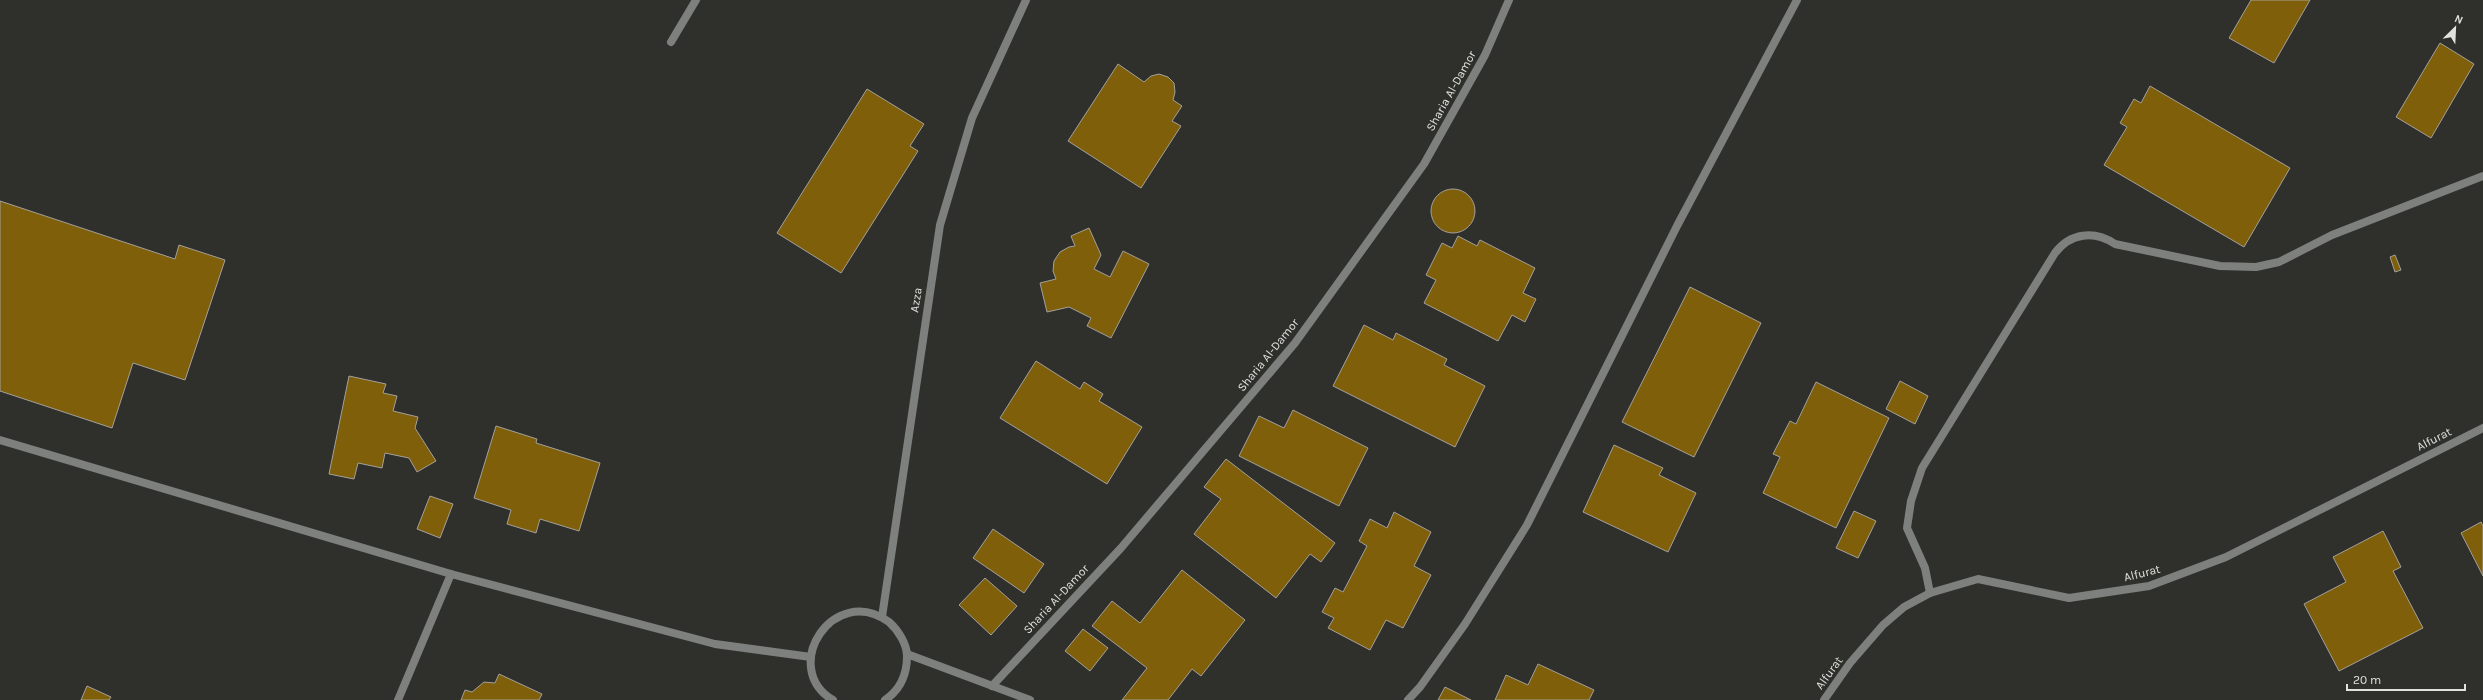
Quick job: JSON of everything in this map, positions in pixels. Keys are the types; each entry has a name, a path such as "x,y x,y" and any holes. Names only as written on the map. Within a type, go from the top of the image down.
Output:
{"street":[{"path":"671,42 696,0"},
{"name":"Azza","path":"882,617 940,225 972,118 1026,0"},
{"name":"Sharia Al-Damor","path":"992,686 1121,548 1295,344 1424,164 1485,55 1509,0"},
{"path":"1408,700 1420,687 1465,624 1527,525 1677,226 1796,0"},
{"path":"1930,593 1925,568 1907,528 1911,502 1922,468 2055,253 2065,243 2077,237 2092,235 2106,238 2115,244 2220,266 2256,267 2279,262 2332,235 2483,176"},
{"name":"Alfurat","path":"1824,700 1850,663 1883,625 1904,607 1930,593 1978,579 2069,598 2149,586 2226,557 2483,428"},
{"path":"0,440 451,574 715,644 811,657"},
{"path":"398,700 451,574"},
{"path":"833,700 820,688 813,673 811,657 814,641 823,628 836,618 850,612 866,612 882,617 894,626 903,640 907,654 906,670 900,684 885,700"},
{"path":"907,654 1030,700"}],"building":[{"path":"2251,0 2310,0 2274,63 2229,38"},
{"path":"2440,43 2474,64 2431,138 2396,117"},
{"path":"1118,64 1144,82 1151,76 1159,74 1168,77 1174,83 1175,92 1173,100 1182,106 1172,121 1181,126 1141,188 1068,141"},
{"path":"2150,86 2290,168 2244,247 2104,165 2127,127 2120,123 2134,99 2141,103"},
{"path":"867,89 924,124 910,146 918,151 841,273 777,233"},
{"path":"1453,189 1465,193 1471,199 1475,211 1471,223 1465,229 1453,233 1441,229 1435,223 1431,211 1435,199 1441,193"},
{"path":"0,201 175,259 179,245 225,260 185,380 133,363 112,428 0,391"},
{"path":"1089,228 1101,255 1094,269 1110,277 1123,251 1149,264 1111,338 1087,326 1091,318 1069,307 1047,312 1040,283 1056,279 1053,271 1054,261 1060,252 1069,247 1075,246 1071,236"},
{"path":"1458,236 1477,246 1480,240 1535,268 1523,293 1536,299 1525,322 1512,315 1498,341 1424,303 1436,280 1426,275 1442,243 1452,248"},
{"path":"2395,255 2401,270 2395,272 2390,257"},
{"path":"1690,287 1761,323 1694,457 1622,422"},
{"path":"1364,325 1393,340 1396,333 1447,359 1444,365 1485,386 1455,447 1333,386"},
{"path":"1036,361 1080,389 1084,382 1103,394 1099,401 1142,427 1107,484 1000,418"},
{"path":"349,376 386,384 383,393 397,396 393,411 418,417 415,428 436,461 417,472 409,458 385,453 382,468 358,463 354,479 329,474"},
{"path":"1900,381 1928,396 1915,424 1886,409"},
{"path":"1816,382 1889,418 1836,528 1763,493 1780,457 1773,454 1790,421 1796,424"},
{"path":"1293,410 1368,448 1339,506 1239,456 1259,416 1284,428"},
{"path":"496,426 537,439 536,443 600,463 579,531 540,519 536,533 507,524 511,510 474,498"},
{"path":"1614,445 1663,468 1659,475 1696,493 1668,552 1583,512"},
{"path":"1226,459 1335,543 1321,562 1310,554 1276,598 1194,534 1221,499 1204,487"},
{"path":"430,496 453,504 440,538 417,529"},
{"path":"1854,511 1876,521 1858,558 1836,548"},
{"path":"1394,512 1431,532 1414,566 1431,575 1403,628 1386,620 1370,650 1328,628 1334,618 1322,612 1335,588 1343,592 1367,546 1359,541 1370,519 1387,528"},
{"path":"2481,522 2483,526 2483,576 2461,533"},
{"path":"993,529 1044,564 1024,593 973,558"},
{"path":"2383,531 2401,567 2393,571 2423,628 2339,671 2304,604 2346,582 2333,557"},
{"path":"1182,570 1245,620 1201,676 1192,669 1168,700 1122,700 1147,668 1092,626 1112,601 1140,623"},
{"path":"985,578 1017,606 991,635 959,605"},
{"path":"1083,629 1108,648 1090,671 1065,651"},
{"path":"1538,664 1594,690 1589,700 1495,700 1506,675 1528,685"},
{"path":"499,674 542,694 539,700 461,700 465,690 472,692 484,682 495,683"},
{"path":"87,686 111,697 109,700 81,700"},
{"path":"1445,687 1471,700 1438,700"}]}
